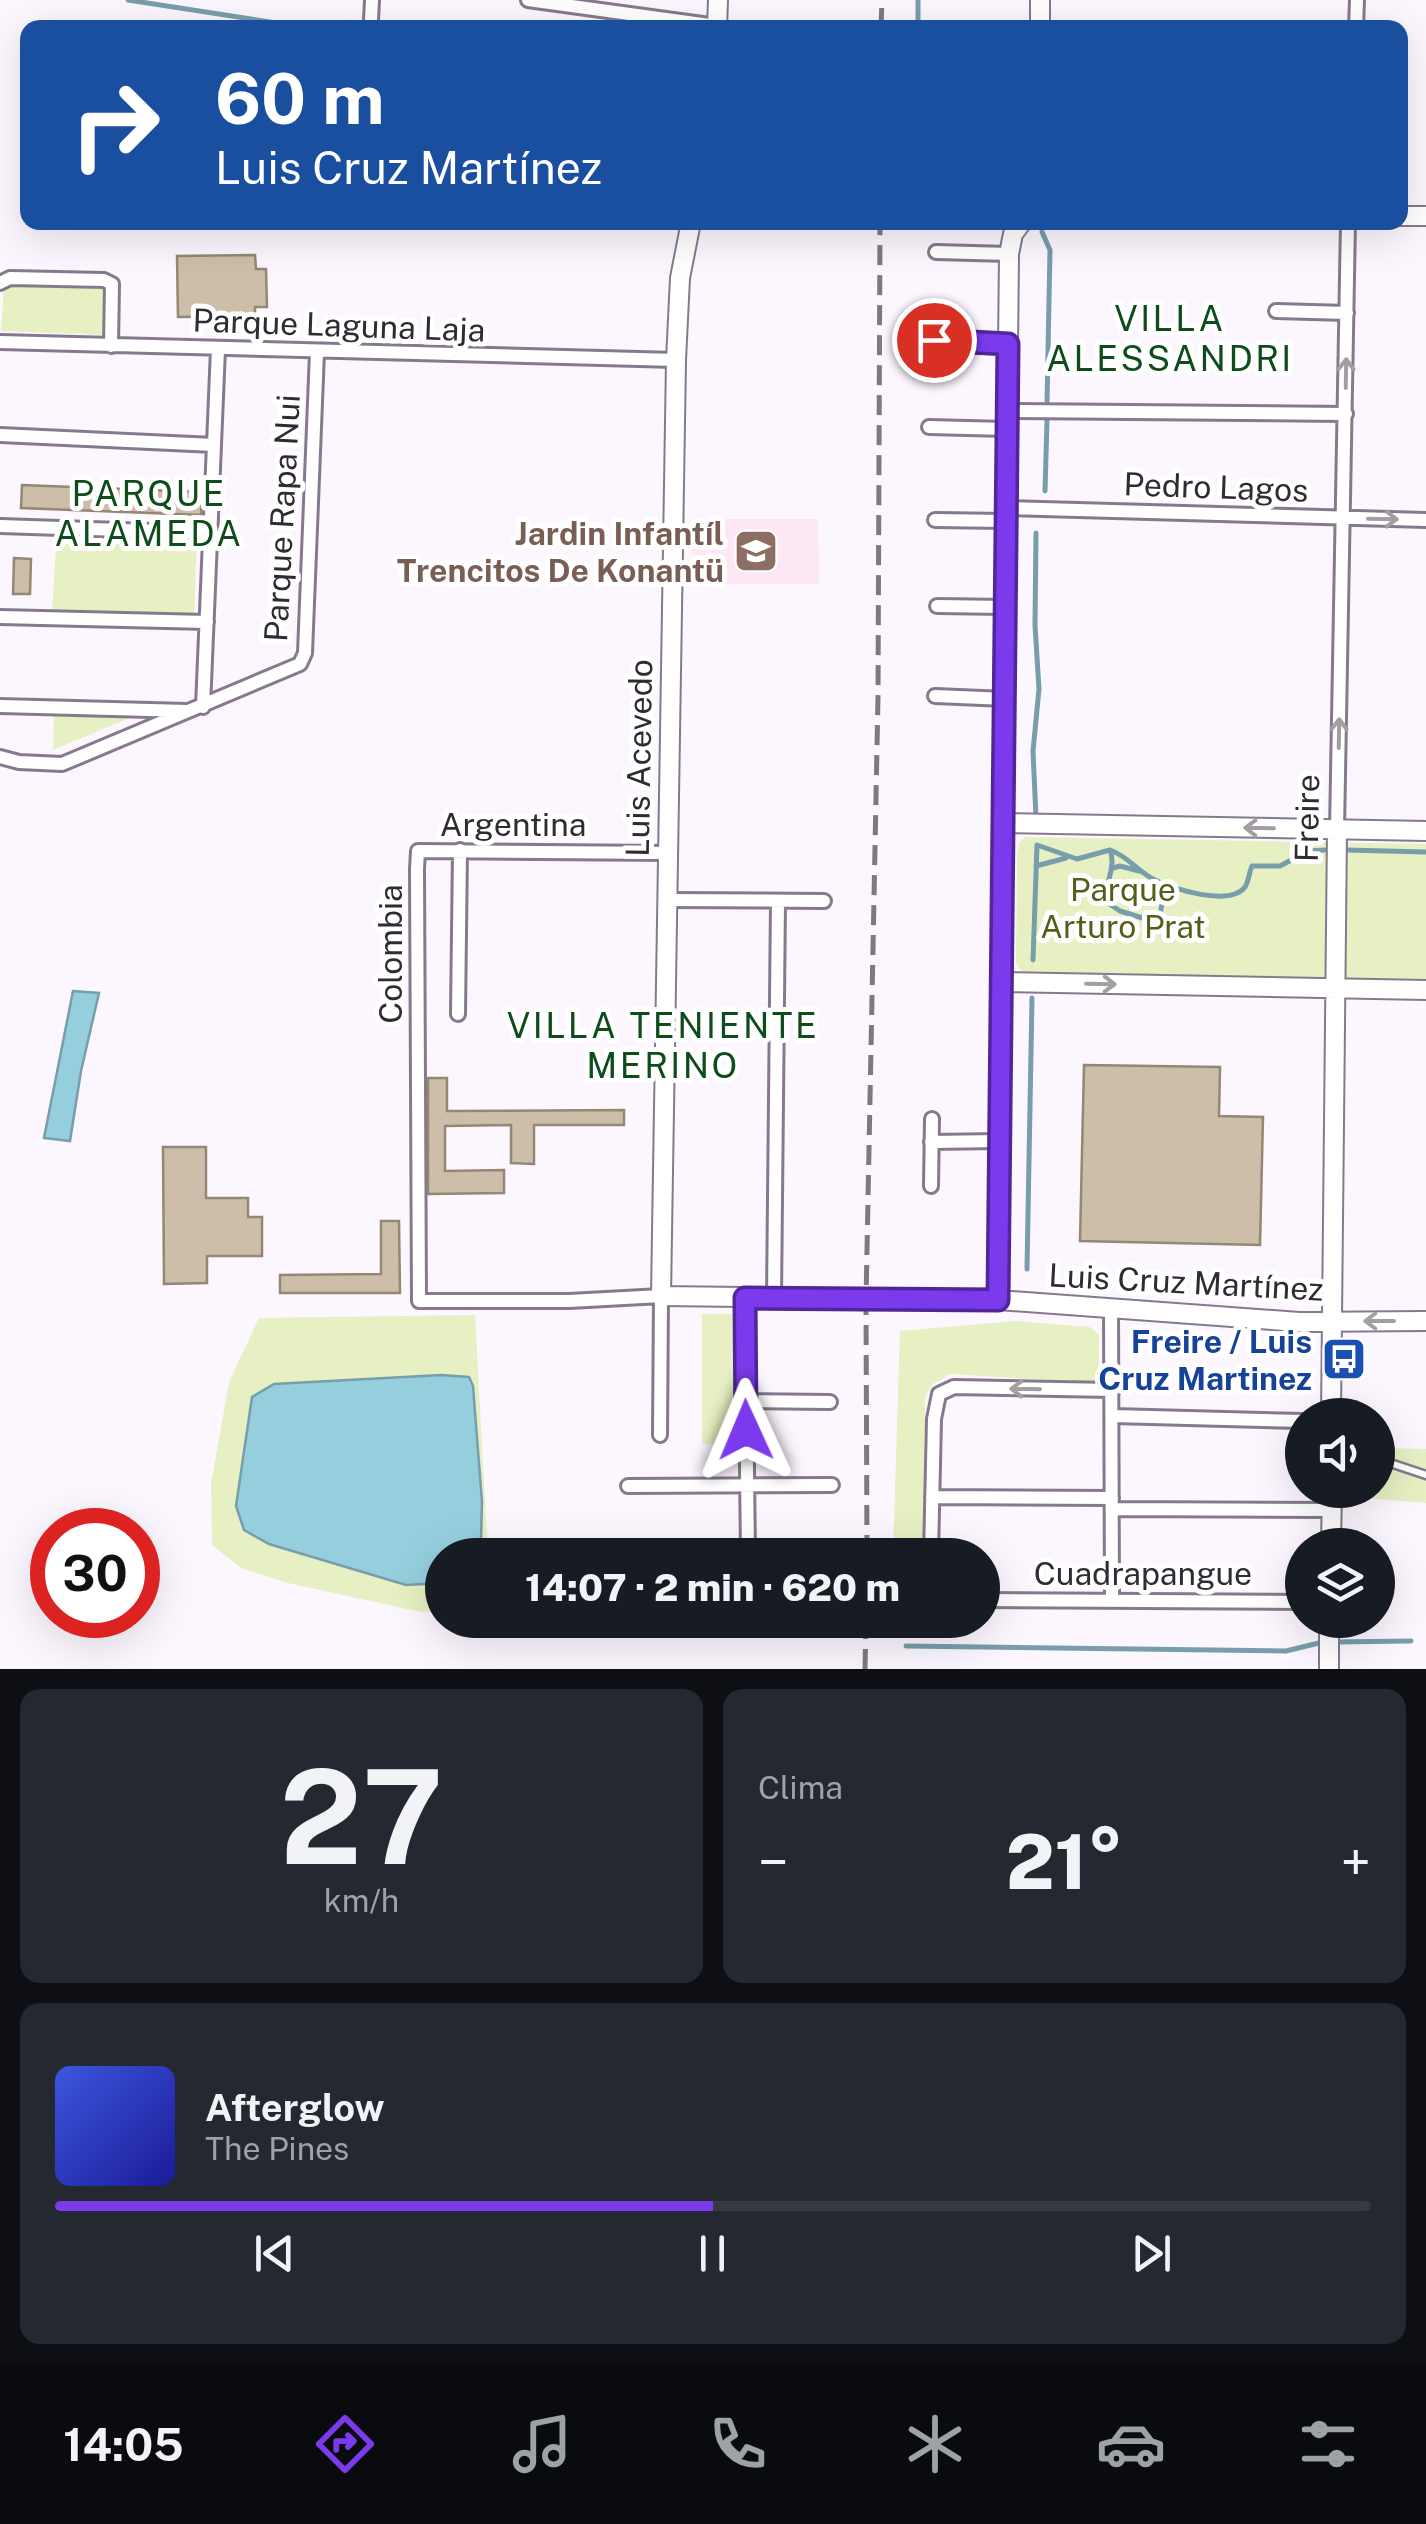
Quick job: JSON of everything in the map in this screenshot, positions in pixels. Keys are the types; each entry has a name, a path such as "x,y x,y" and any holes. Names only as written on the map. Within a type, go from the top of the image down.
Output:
{"main road":[{"name":"Luis Acevedo","path":"661,1296 676,360 680,278 689,230"},
{"path":"998,1300 1004,982 1006,420 1009,254 1016,230"},
{"path":"1004,823 1426,831"},
{"name":"Freire","path":"1332,1398 1337,830"},
{"path":"1004,982 1426,990"},
{"name":"Luis Cruz Martínez","path":"661,1296 998,1300 1300,1322 1426,1321"}],"street":[{"path":"372,0 372,20"},
{"path":"528,0 604,5 685,20"},
{"name":"Freire","path":"1337,830 1348,230"},
{"path":"936,252 1009,254"},
{"path":"0,284 10,278 104,280 112,284 111,346"},
{"path":"1276,311 1347,313"},
{"path":"934,340 1008,344"},
{"name":"Parque Laguna Laja","path":"0,342 676,360"},
{"path":"0,706 198,709 207,622 218,349"},
{"name":"Parque Rapa Nui","path":"0,757 62,764 300,664 305,654 318,352"},
{"path":"929,427 1006,420 1346,414"},
{"path":"0,435 214,444"},
{"name":"Pedro Lagos","path":"935,520 1006,515 1426,520"},
{"path":"0,526 211,533"},
{"path":"937,606 1005,608"},
{"path":"0,617 207,622"},
{"path":"934,696 1006,699"},
{"path":"458,1014 460,850"},
{"name":"Argentina","path":"418,851 668,853"},
{"name":"Colombia","path":"418,851 419,1301 569,1301 661,1296"},
{"path":"667,900 824,900"},
{"path":"774,1298 778,900"},
{"path":"931,1186 932,1119"},
{"path":"931,1142 1000,1141"},
{"path":"660,1434 661,1296"},
{"path":"745,1298 748,1538"},
{"path":"1111,1308 1112,1601"},
{"path":"931,1538 936,1400 944,1390 1113,1390"},
{"path":"746,1402 830,1402"},
{"path":"1114,1416 1285,1421"},
{"path":"628,1486 832,1486"},
{"path":"932,1497 1112,1504 1285,1501"},
{"name":"Cuadrapangue","path":"1000,1600 1285,1602"}],"lane":[{"path":"1395,1465 1426,1475"}],"shaded area":[{"name":"Jardin Infantíl Trencitos De Konantü","path":"693,519 818,519 819,584 692,584"}],"green space":[{"path":"4,287 108,289 109,335 1,331"},
{"path":"57,533 197,537 194,617 52,612"},
{"path":"54,713 134,716 53,750"},
{"name":"Parque Arturo Prat","path":"1025,837 1426,844 1426,982 1024,975 1016,963 1017,855 1019,843"},
{"path":"702,1314 735,1314 739,1319 739,1444 702,1444"},
{"path":"475,1315 487,1538 481,1538 441,1375 274,1384 252,1397 406,1585 425,1584 425,1612 288,1583 241,1568 212,1545 211,1484 229,1382 259,1318"},
{"path":"1016,1321 1090,1327 1099,1335 1099,1374 1094,1383 950,1374 933,1384 925,1397 923,1538 894,1538 900,1331"},
{"path":"1395,1448 1426,1449 1426,1503 1395,1500"}],"water":[{"path":"73,991 99,993 70,1141 44,1138"},
{"path":"441,1375 469,1377 473,1386 482,1502 481,1538 425,1538 425,1584 406,1585 269,1544 244,1530 236,1506 252,1397 274,1384"}],"building":[{"path":"255,255 256,269 266,269 267,307 255,307 255,316 178,317 177,256"},
{"path":"22,485 202,492 201,515 21,508"},
{"path":"14,558 31,559 30,594 13,594"},
{"path":"1084,1065 1220,1067 1219,1116 1263,1117 1260,1245 1080,1241"},
{"path":"428,1078 447,1078 447,1111 624,1110 624,1125 534,1125 534,1164 511,1163 511,1125 445,1126 445,1171 504,1170 504,1193 428,1194"},
{"path":"163,1147 206,1147 206,1198 248,1198 248,1217 262,1217 262,1256 207,1256 207,1283 164,1284"},
{"path":"381,1221 399,1221 400,1293 280,1293 280,1275 381,1274"}],"waterway":[{"path":"128,0 257,20"},
{"path":"918,0 918,20"},
{"path":"1042,232 1050,250 1047,402"},
{"path":"1045,491 1047,420"},
{"path":"1036,533 1036,818"},
{"path":"1033,960 1037,845 1077,859 1110,850 1163,884 1214,896 1238,893 1245,887 1252,866 1280,866 1308,851 1325,850"},
{"path":"1110,850 1108,903 1120,911 1152,921 1160,914 1166,884"},
{"path":"1346,850 1426,852"},
{"path":"1036,866 1066,858"},
{"path":"1113,868 1139,871"},
{"path":"1027,1269 1032,998"},
{"path":"1334,1642 1411,1641"},
{"path":"906,1646 1286,1651 1323,1642"}],"railway":[{"path":"881,20 882,0"},
{"path":"867,1538 866,1300 878,697 880,230"},
{"path":"865,1669 866,1638"}],"place":[{"name":"Jardin Infantíl Trencitos De Konantü","path":"756,551"},
{"name":"Freire / Luis Cruz Martinez","path":"1344,1359"}],"district":[{"name":"VILLA ALESSANDRI","path":"1170,338"},
{"name":"PARQUE ALAMEDA","path":"149,513"},
{"name":"VILLA TENIENTE MERINO","path":"663,1045"}],"route":[{"path":"746,1430 745,1298 998,1300 1008,344 934,340"}]}
